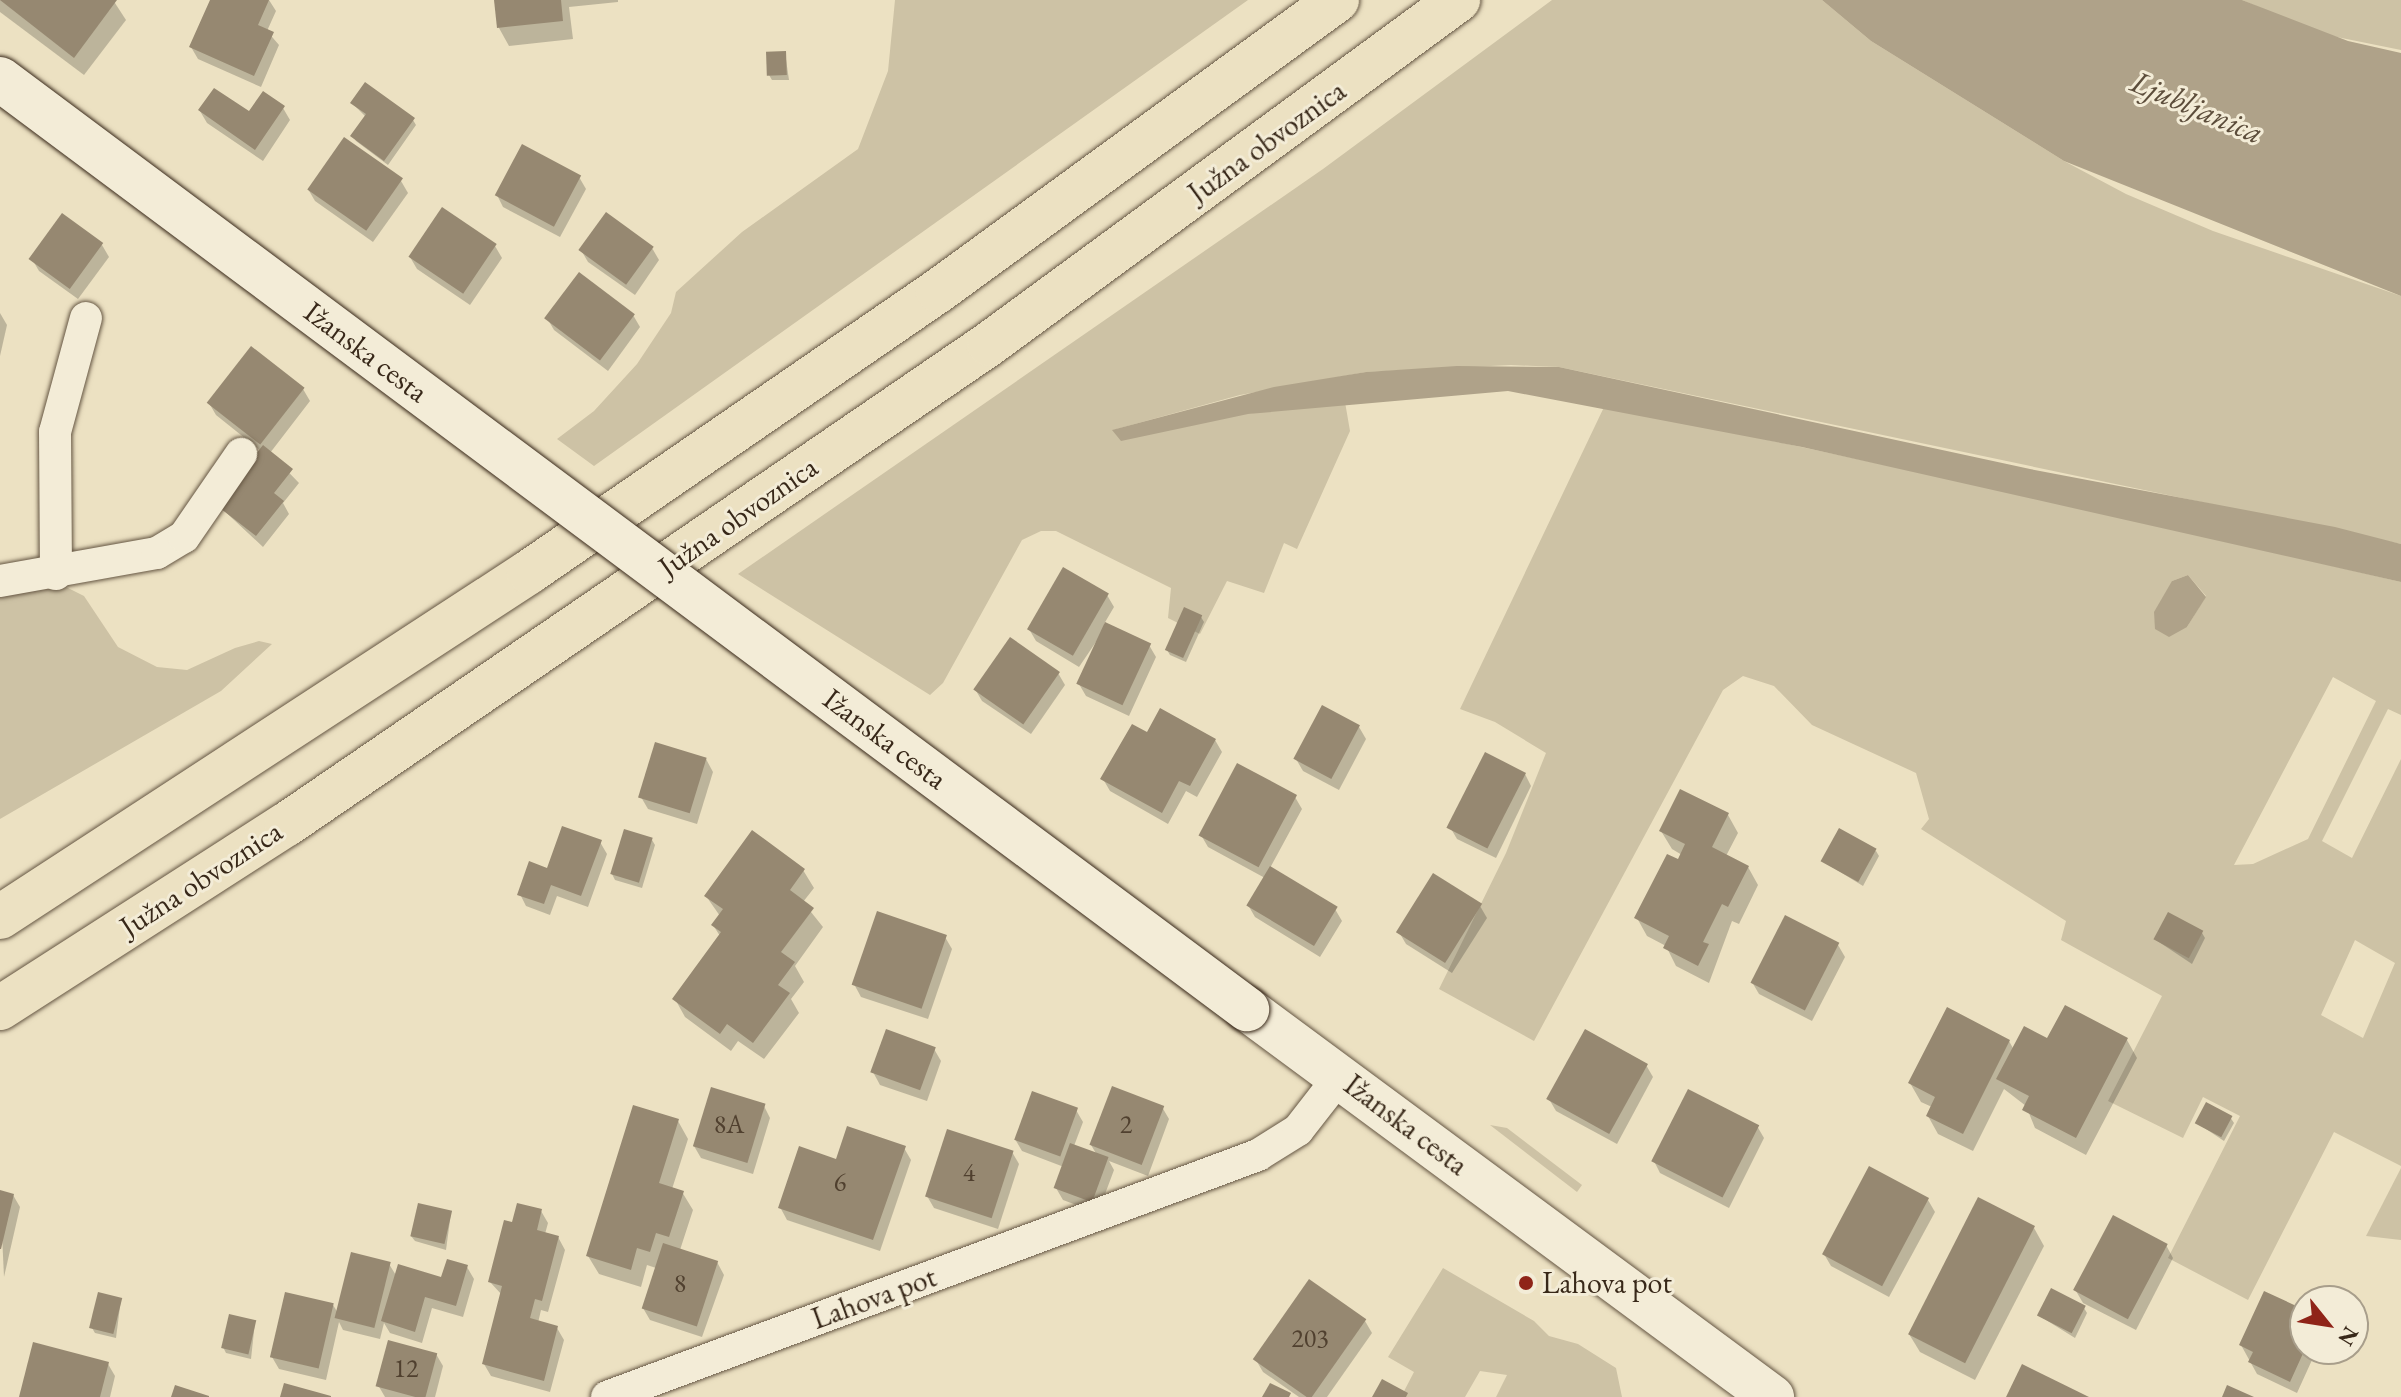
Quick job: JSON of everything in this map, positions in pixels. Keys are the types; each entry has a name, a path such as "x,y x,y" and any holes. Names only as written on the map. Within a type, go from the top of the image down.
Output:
{"highway":[{"path":"0,917 555,554 938,291 1337,0"},
{"name":"Južna obvoznica","path":"0,1008 287,824 989,344 1325,101 1458,0"}],"main road":[{"name":"Ižanska cesta","path":"0,79 1772,1397"}],"street":[{"path":"56,574 55,432 86,318"},
{"path":"0,581 56,574 157,553 184,537 241,454"},
{"name":"Lahova pot","path":"607,1397 1258,1155 1298,1130 1340,1076"}],"shaded area":[{"path":"895,0 1248,0 594,466 557,439 594,411 637,364 671,313 676,292 742,232 858,149 888,71"},
{"path":"1552,0 1822,0 1871,41 2064,161 2126,194 2213,231 2401,296 2401,544 1559,367 1511,365 1366,372 1240,395 1113,430 1345,402 1350,431 1297,549 1284,543 1264,593 1227,581 1200,634 1168,618 1171,588 1056,531 1041,531 1022,540 943,683 930,695 738,574 1323,169"},
{"path":"2242,0 2401,0 2401,50 2322,34"},
{"path":"1605,405 2104,512 2401,582 2401,715 2388,709 2322,841 2352,858 2401,759 2401,1166 2334,1132 2248,1300 2168,1258 2240,1116 2203,1097 2183,1138 2108,1101 2162,996 2061,940 2066,921 1921,829 1929,819 1916,773 1812,725 1774,686 1743,676 1723,690 1534,1041 1439,989 1506,853 1546,753 1495,722 1460,709","holes":["2188,575 2206,596 2187,627 2172,581","2333,677 2376,701 2308,839 2253,864 2234,865","2355,940 2395,963 2363,1038 2321,1015"]},
{"path":"62,585 84,596 118,647 157,667 187,670 235,648 259,641 272,644 221,691 0,819 0,594"},
{"path":"1490,1125 1507,1128 1582,1185 1577,1192"},
{"path":"2401,1168 2401,1240 2366,1236"},
{"path":"1443,1268 1534,1321 1549,1336 1578,1344 1616,1368 1622,1397 1496,1397 1507,1375 1480,1371 1465,1397 1401,1397 1414,1372 1388,1357"}],"water":[{"name":"Ljubljanica","path":"1822,0 2242,0 2348,41 2401,53 2401,296 2064,161 1871,41"},
{"path":"1457,366 1559,367 2030,469 2335,527 2401,544 2401,582 1802,447 1508,391 1248,414 1121,441 1112,430 1274,387 1366,372"},
{"path":"2188,575 2206,597 2187,627 2169,637 2155,629 2154,612 2172,581"}],"building":[{"path":"0,0 117,0 74,58"},
{"path":"210,0 269,0 258,25 274,32 254,76 189,47"},
{"path":"494,0 561,0 563,21 497,28"},
{"path":"786,51 787,75 767,76 766,52"},
{"path":"365,82 415,118 384,161 350,136 366,114 350,103"},
{"path":"214,88 249,111 263,91 285,106 255,150 198,110"},
{"path":"344,137 403,178 366,231 307,189"},
{"path":"522,144 581,175 554,227 495,195"},
{"path":"442,207 497,244 463,294 408,257"},
{"path":"606,212 654,247 626,285 578,250"},
{"path":"62,213 103,243 70,289 28,259"},
{"path":"579,272 635,314 600,360 544,318"},
{"path":"251,346 305,388 260,445 207,403"},
{"path":"263,445 293,469 274,493 284,501 256,536 216,505"},
{"path":"1063,567 1109,594 1073,656 1027,629"},
{"path":"1184,607 1202,615 1183,658 1165,650"},
{"path":"1105,622 1151,644 1122,705 1076,684"},
{"path":"1010,637 1060,672 1023,724 973,689"},
{"path":"1322,705 1360,725 1331,779 1293,759"},
{"path":"1160,708 1216,739 1190,786 1179,781 1162,813 1100,779 1132,724 1147,732"},
{"path":"655,742 707,758 690,813 638,797"},
{"path":"1485,752 1526,773 1487,849 1446,828"},
{"path":"1237,763 1297,795 1259,867 1199,835"},
{"path":"1680,789 1729,813 1712,847 1749,866 1728,907 1722,904 1703,942 1709,944 1698,966 1663,948 1669,936 1634,918 1667,854 1678,859 1685,844 1659,831"},
{"path":"562,826 602,840 581,896 551,885 544,904 517,895 529,861 547,868"},
{"path":"1839,828 1877,849 1858,882 1821,861"},
{"path":"624,829 653,838 639,883 610,874"},
{"path":"752,830 805,869 790,890 814,908 781,952 795,962 778,985 790,993 753,1043 727,1024 720,1034 672,999 721,932 711,925 723,909 704,896"},
{"path":"1270,866 1338,907 1314,946 1246,905"},
{"path":"1433,873 1482,904 1445,963 1396,932"},
{"path":"877,911 947,935 922,1009 852,985"},
{"path":"2168,912 2203,931 2189,958 2153,939"},
{"path":"1785,915 1839,943 1805,1010 1750,983"},
{"path":"2065,1005 2128,1038 2076,1138 2022,1110 2029,1096 1996,1079 2024,1026 2047,1038"},
{"path":"1947,1007 2010,1040 1963,1134 1926,1116 1935,1097 1908,1083"},
{"path":"886,1029 936,1047 920,1090 870,1072"},
{"path":"1585,1029 1648,1064 1609,1134 1546,1099"},
{"path":"1112,1086 1164,1106 1142,1165 1089,1145"},
{"path":"711,1087 766,1104 747,1163 693,1146"},
{"path":"1688,1089 1759,1125 1723,1197 1651,1161"},
{"path":"1032,1091 1078,1108 1060,1157 1014,1140"},
{"path":"2206,1102 2232,1116 2221,1137 2195,1123"},
{"path":"633,1105 679,1119 659,1183 684,1191 669,1237 656,1233 650,1252 637,1248 631,1270 586,1256"},
{"path":"847,1126 906,1146 873,1240 778,1208 799,1146 836,1159"},
{"path":"947,1129 1014,1151 992,1218 925,1197"},
{"path":"1070,1143 1109,1157 1092,1202 1054,1188"},
{"path":"1869,1166 1929,1198 1882,1286 1822,1254"},
{"path":"0,1190 14,1194 1,1249 0,1249"},
{"path":"1978,1197 2035,1226 1965,1363 1908,1334"},
{"path":"418,1203 452,1211 444,1244 410,1236"},
{"path":"517,1203 542,1209 537,1230 559,1236 542,1301 535,1299 530,1318 558,1326 544,1381 482,1364 502,1286 488,1282 504,1220 512,1222"},
{"path":"2113,1215 2168,1244 2128,1319 2073,1290"},
{"path":"663,1243 718,1261 697,1327 642,1309"},
{"path":"351,1252 391,1262 374,1328 335,1318"},
{"path":"447,1259 468,1265 456,1306 425,1297 415,1332 381,1321 398,1264 441,1277"},
{"path":"1309,1279 1366,1319 1312,1397 1307,1397 1253,1359"},
{"path":"2051,1288 2086,1306 2072,1333 2037,1316"},
{"path":"2264,1291 2289,1303 2289,1365 2298,1365 2290,1382 2248,1362 2253,1352 2239,1345"},
{"path":"98,1292 122,1298 113,1334 89,1328"},
{"path":"285,1292 334,1303 319,1369 270,1357"},
{"path":"229,1314 256,1320 248,1354 221,1348"},
{"path":"388,1340 437,1353 426,1397 376,1386"},
{"path":"33,1342 109,1362 100,1397 19,1397"},
{"path":"2022,1364 2089,1397 2006,1397"},
{"path":"1382,1379 1408,1393 1406,1397 1372,1397"},
{"path":"284,1383 331,1396 331,1397 280,1397"},
{"path":"1270,1383 1291,1393 1289,1397 1262,1397"},
{"path":"175,1385 209,1396 209,1397 171,1397"},
{"path":"2227,1385 2254,1397 2222,1397"}],"place":[{"name":"Lahova pot","path":"1526,1283"}]}
